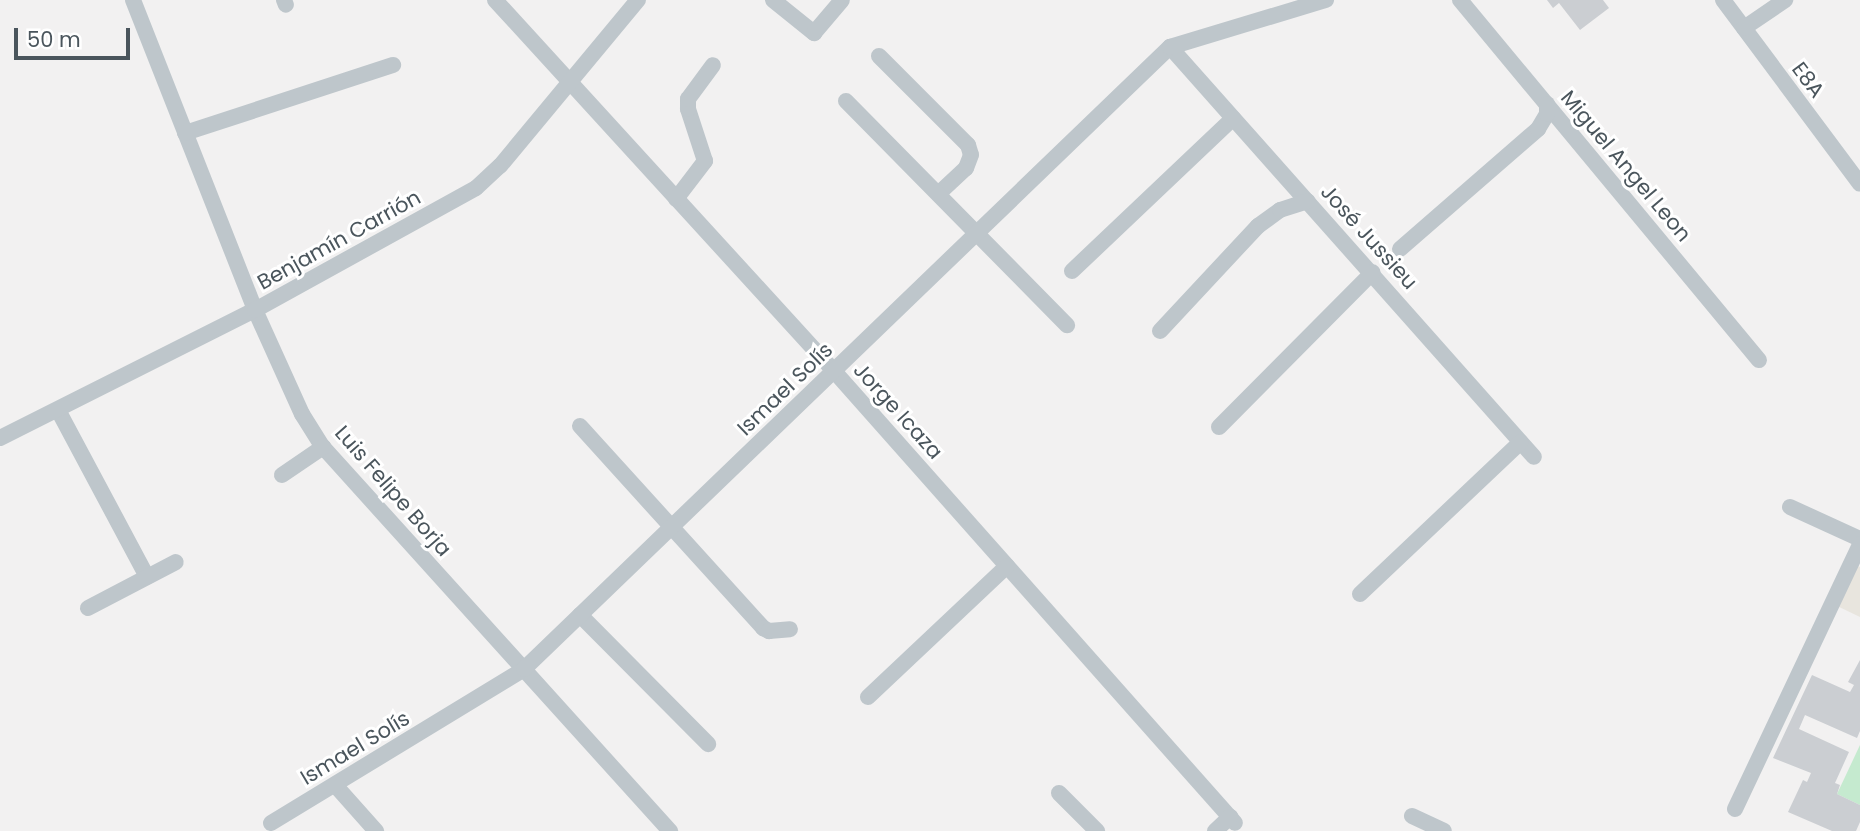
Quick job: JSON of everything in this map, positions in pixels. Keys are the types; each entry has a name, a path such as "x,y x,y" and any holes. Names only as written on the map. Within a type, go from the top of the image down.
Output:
{"street":[{"name":"Luis Felipe Borja","path":"132,0 255,310 302,414 323,447 670,831"},
{"name":"Jorge Icaza","path":"495,0 834,371 1233,820 1215,831"},
{"name":"Benjamín Carrión","path":"0,438 255,310 482,183 638,0"},
{"path":"773,0 814,33 842,0"},
{"name":"Ismael Solís","path":"271,823 524,669 1170,47 1326,0"},
{"name":"Miguel Angel Leon","path":"1460,0 1759,360"},
{"name":"E8A","path":"1723,0 1860,184"},
{"path":"1744,28 1785,0"},
{"name":"José Jussieu","path":"1170,47 1373,272 1534,457"},
{"path":"879,56 968,145 971,155 966,167 939,194"},
{"path":"186,133 393,65"},
{"path":"676,199 705,161 688,99 713,65"},
{"path":"846,101 1067,325"},
{"path":"1400,249 1538,129 1547,114 1547,104"},
{"path":"1072,271 1233,118"},
{"path":"1160,331 1258,226 1280,210 1308,201"},
{"path":"1219,427 1373,272"},
{"path":"58,410 147,577"},
{"path":"580,426 673,526 762,628 769,631 790,629"},
{"path":"1360,594 1521,442"},
{"path":"282,475 323,447"},
{"path":"1790,507 1860,538"},
{"path":"1735,809 1860,544"},
{"path":"88,608 176,562"},
{"path":"868,697 1007,566"},
{"path":"580,615 708,744"},
{"path":"335,785 376,831"},
{"path":"1059,793 1090,829"},
{"path":"1418,823 1444,831"}],"shaded area":[{"path":"1853,564 1860,567 1860,617 1835,605"}],"green space":[{"path":"1860,745 1860,805 1837,794"}],"building":[{"path":"1547,0 1603,0 1609,8 1580,30 1559,3 1553,8"},
{"path":"1860,660 1860,731 1857,738 1805,715 1799,729 1849,752 1835,783 1840,785 1837,794 1860,805 1860,822 1856,831 1832,831 1788,812 1803,780 1807,782 1811,773 1773,758 1812,675 1850,692 1854,685 1848,682"}]}
